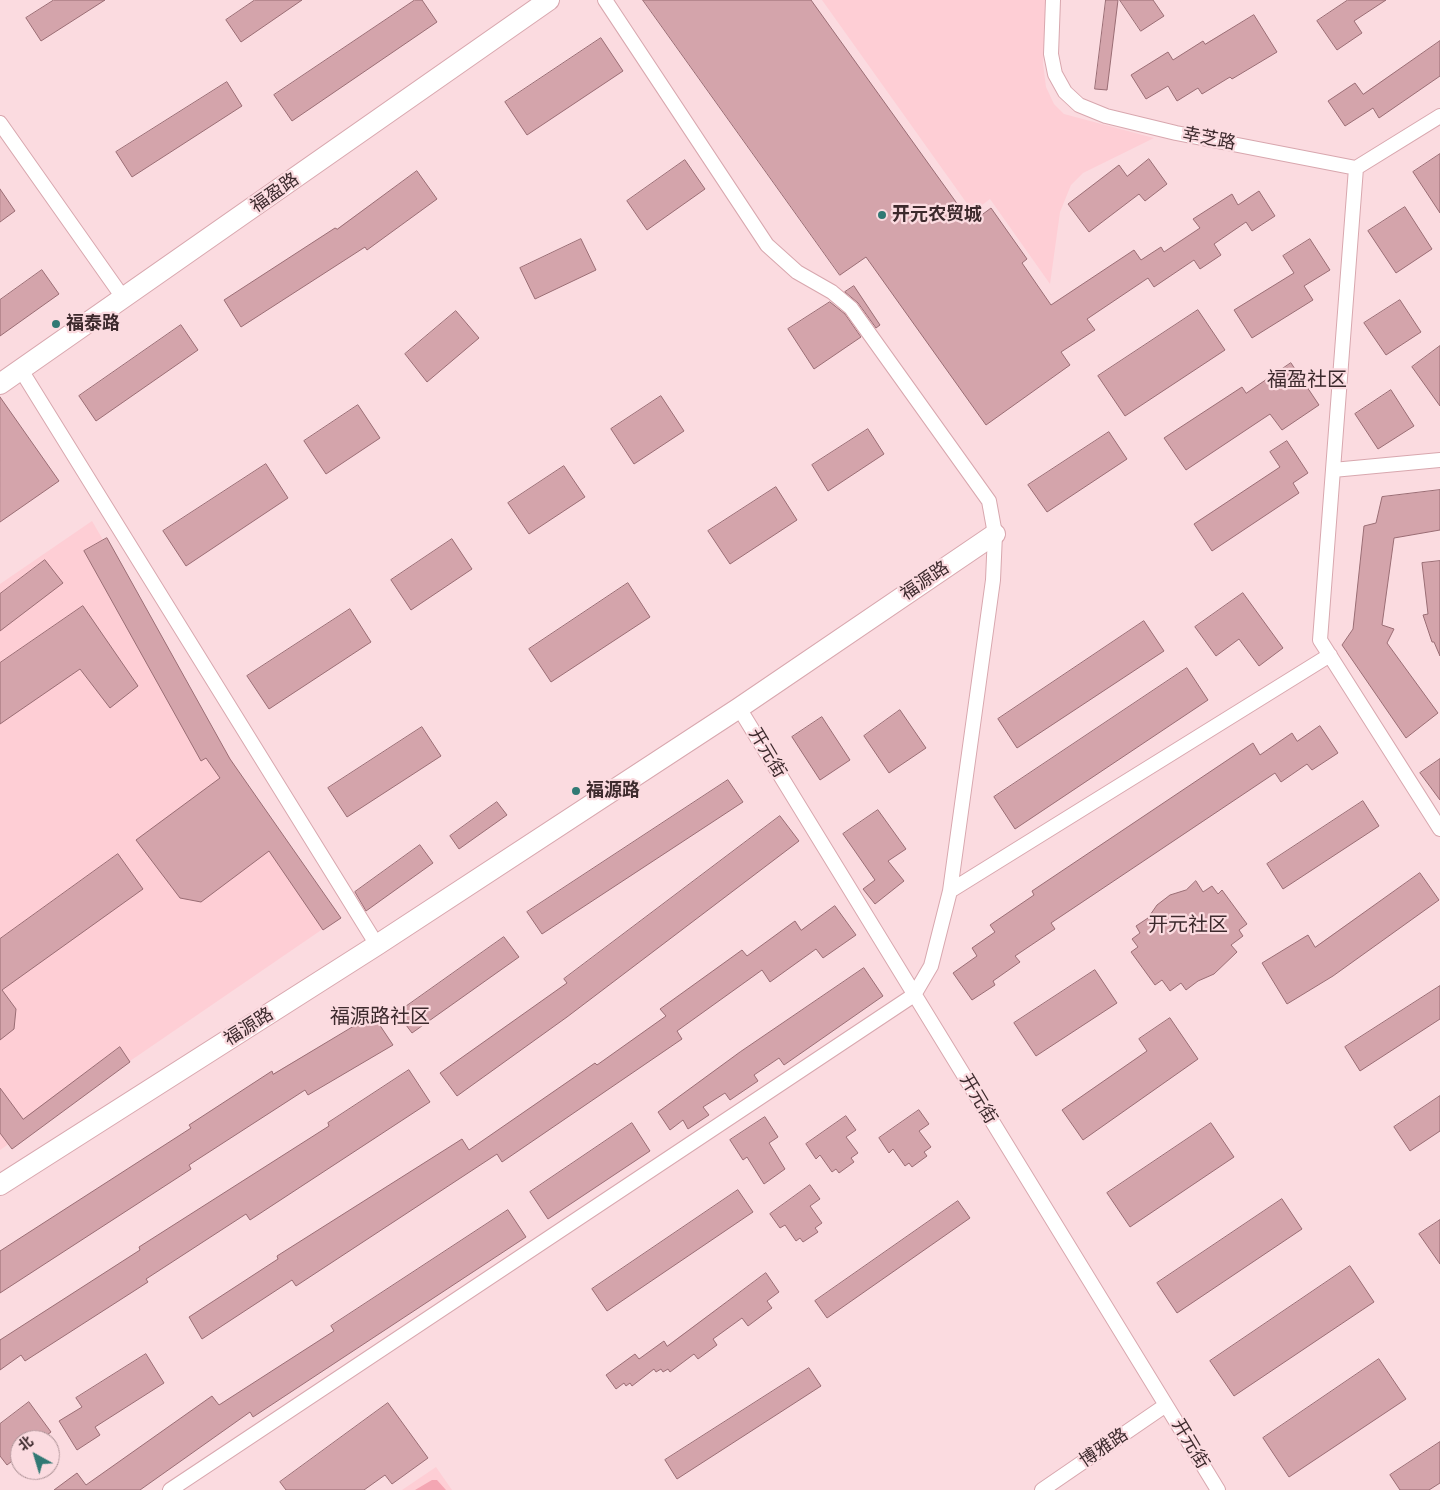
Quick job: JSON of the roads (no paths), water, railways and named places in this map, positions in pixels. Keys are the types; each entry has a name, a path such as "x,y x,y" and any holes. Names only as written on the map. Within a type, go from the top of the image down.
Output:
{"street":[{"name":"福盈路","path":"0,384 549,0"},
{"path":"170,1490 914,995 931,966 950,892 993,580 996,534 989,501 851,308 832,292 797,272 767,245 605,0"},
{"name":"幸芝路","path":"1053,0 1051,54 1055,74 1065,92 1086,109 1176,133 1356,168"},
{"path":"1440,116 1356,168 1320,640 1440,829"},
{"path":"0,123 124,299"},
{"path":"21,370 377,945"},
{"path":"1333,470 1440,460"},
{"name":"福源路","path":"0,1185 377,945 739,708 996,534"},
{"path":"950,892 1330,655"},
{"name":"开元街","path":"739,708 1218,1490"},
{"name":"博雅路","path":"1042,1490 1166,1405"}],"place":[{"name":"开元农贸城","path":"882,215"},
{"name":"福泰路","path":"56,324"},
{"name":"福源路","path":"576,791"}],"district":[{"name":"福盈社区","path":"1307,380"},
{"name":"开元社区","path":"1188,925"},
{"name":"福源路社区","path":"380,1017"}]}
